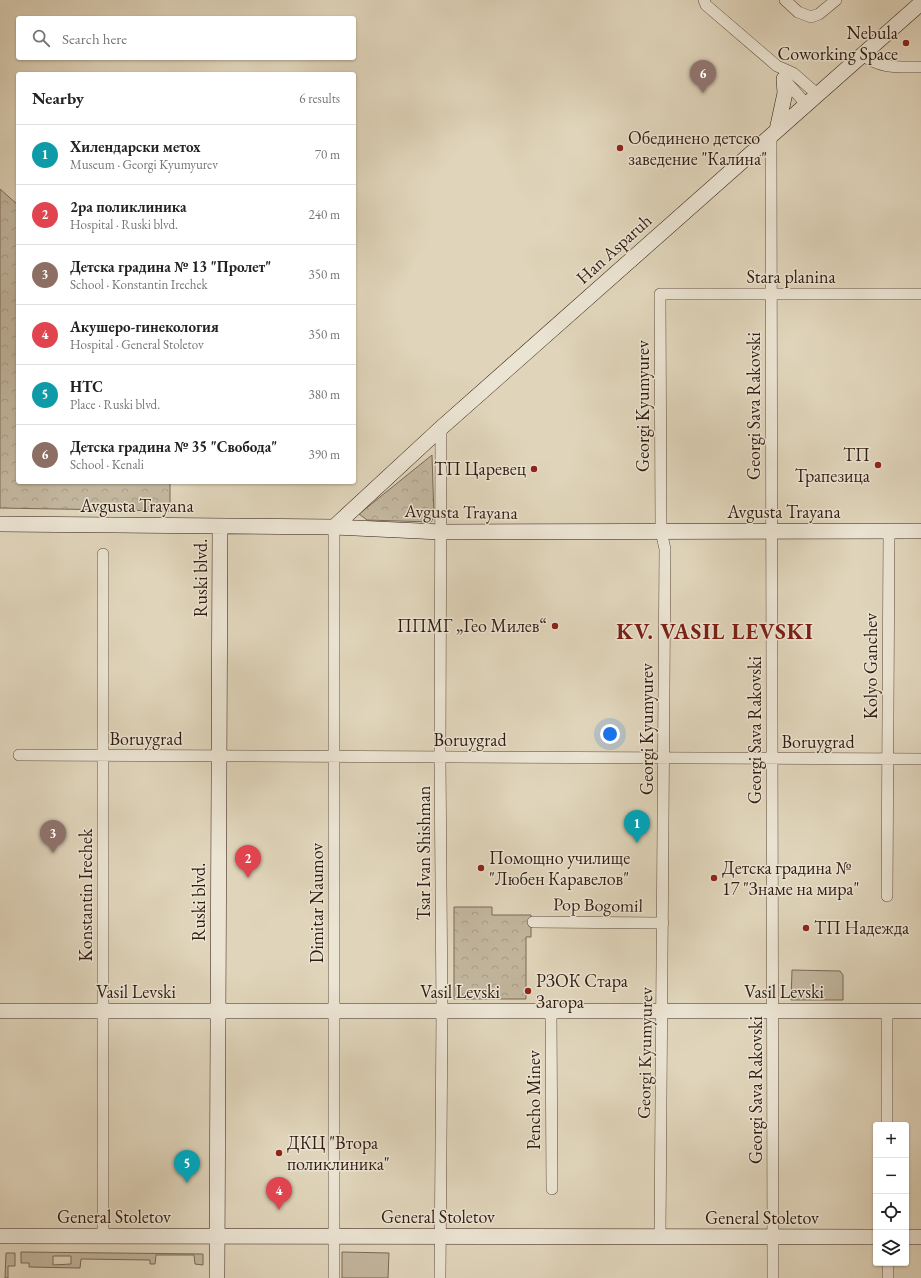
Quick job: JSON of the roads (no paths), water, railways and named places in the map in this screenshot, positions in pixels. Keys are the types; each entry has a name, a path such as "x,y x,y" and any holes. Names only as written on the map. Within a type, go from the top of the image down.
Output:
{"street":[{"path":"785,0 798,12 811,17 819,14 836,0"},
{"path":"707,2 781,73 785,93 774,132"},
{"name":"Han Asparuh","path":"334,528 441,428 921,3"},
{"path":"862,55 876,64 885,66 921,67"},
{"path":"781,73 793,73 811,99"},
{"name":"Georgi Sava Rakovski","path":"773,1278 771,294 774,132"},
{"name":"Stara planina","path":"660,294 921,294"},
{"name":"Georgi Kyumyurev","path":"660,294 661,531 665,549 663,1011 660,1237"},
{"name":"Tsar Ivan Shishman","path":"440,1278 442,1011 440,757 441,428"},
{"name":"Avgusta Trayana","path":"0,524 334,528 440,532 921,531"},
{"name":"Ruski blvd.","path":"217,1278 220,526"},
{"name":"Dimitar Naumov","path":"334,528 334,1278"},
{"name":"Kolyo Ganchev","path":"887,896 889,531"},
{"name":"Konstantin Irechek","path":"103,554 103,1236"},
{"name":"Boruygrad","path":"19,755 921,759"},
{"name":"Pop Bogomil","path":"533,922 663,923"},
{"name":"Pencho Minev","path":"551,1011 552,1189"},
{"path":"886,1011 887,1122"},
{"name":"Vasil Levski","path":"0,1012 921,1011"},
{"name":"General Stoletov","path":"0,1236 873,1237"},
{"path":"909,1237 921,1237"},
{"path":"888,1266 888,1278"}],"place":[{"name":"Nebula Coworking Space","path":"906,43"},
{"name":"Детска градина № 35 \"Свобода\"","path":"703,93"},
{"name":"Обединено детско заведение \"Калина\"","path":"620,148"},
{"name":"ТП Трапезица","path":"878,465"},
{"name":"ТП Царевец","path":"534,469"},
{"name":"ППМГ „Гео Милев“","path":"555,626"},
{"name":"Хилендарски метох","path":"637,843"},
{"name":"Детска градина № 13 \"Пролет\"","path":"53,853"},
{"name":"Помощно училище \"Любен Каравелов\"","path":"481,868"},
{"name":"2ра поликлиника","path":"248,878"},
{"name":"Детска градина № 17 \"Знаме на мира\"","path":"714,878"},
{"name":"ТП Надежда","path":"806,928"},
{"name":"РЗОК Стара Загора","path":"528,991"},
{"name":"ДКЦ \"Втора поликлиника\"","path":"279,1153"},
{"name":"НТС","path":"187,1183"},
{"name":"Акушеро-гинекология","path":"279,1210"}],"district":[{"name":"KV. VASIL LEVSKI","path":"715,631"}]}
